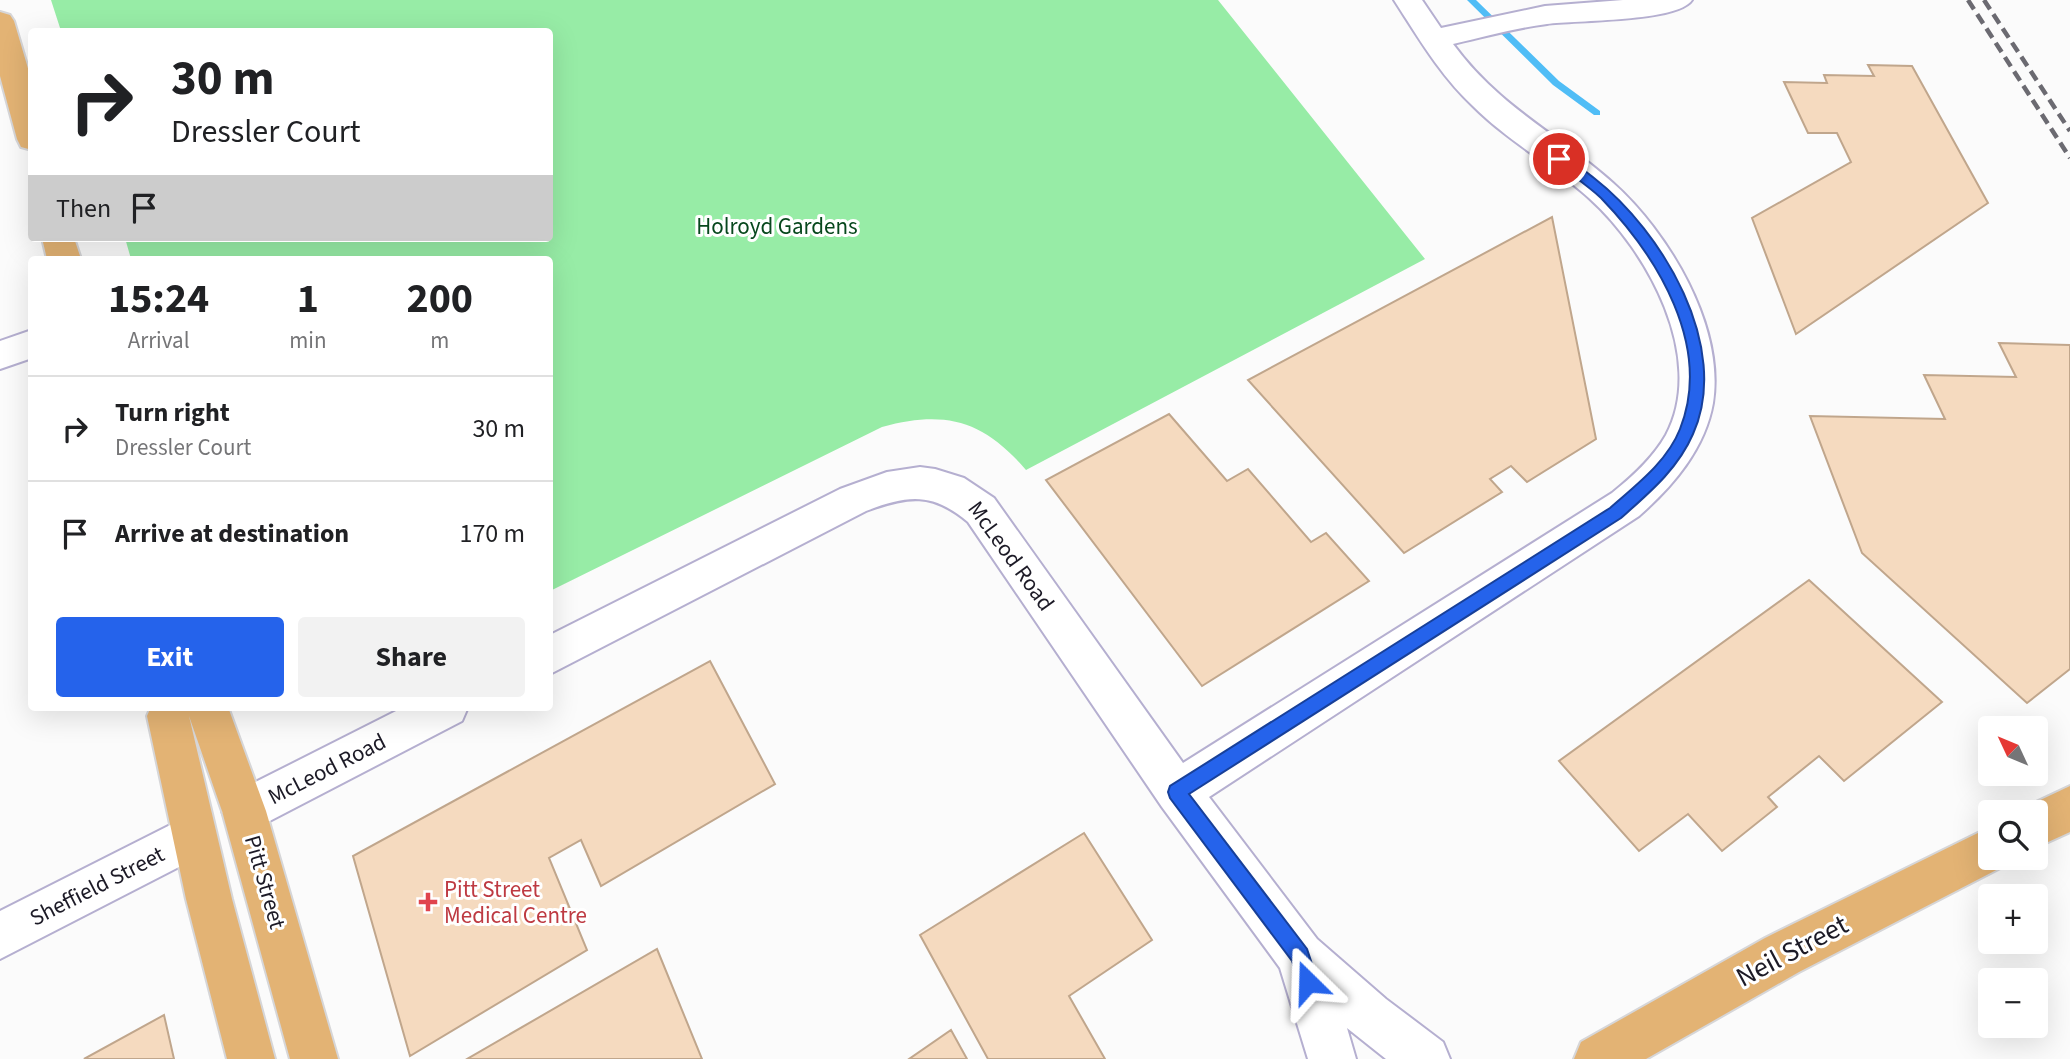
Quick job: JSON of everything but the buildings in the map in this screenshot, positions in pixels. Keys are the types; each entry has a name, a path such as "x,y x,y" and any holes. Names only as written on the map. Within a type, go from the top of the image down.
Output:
{"main road":[{"path":"0,22 28,124"},
{"path":"170,711 168,716 194,835 251,1059"},
{"name":"Pitt Street","path":"208,711 244,811 314,1059"},
{"path":"2048,819 2070,808"},
{"name":"Neil Street","path":"1598,1059 1782,955 1978,855"}],"street":[{"path":"1177,792 1615,513 1660,474 1686,433 1694,407 1697,370 1689,329 1677,294 1658,258 1630,221 1603,192 1493,108 1461,76 1408,0"},
{"path":"1433,39 1545,15 1662,6 1678,0"},
{"path":"0,355 28,344"},
{"name":"McLeod Road","path":"553,653 853,500 880,489 905,484 930,482 948,486 965,495 981,510 1177,792 1300,956 1426,1059"},
{"name":"McLeod Road","path":"244,811 439,711"},
{"name":"Sheffield Street","path":"0,936 194,835"},
{"name":"McLeod Road","path":"1300,956 1332,1059"}],"green space":[{"name":"Holroyd Gardens","path":"51,0 1218,0 1425,259 1026,470 994,440 961,423 925,420 882,427 553,590 553,256 130,256 126,242 553,242 553,28 60,28"}],"waterway":[{"path":"1471,0 1556,83 1597,113"}],"railway":[{"path":"1968,0 2070,158"},
{"path":"1984,0 2070,131"}],"place":[{"name":"Pitt Street Medical Centre","path":"428,902"}],"route":[{"path":"1308,982 1300,956 1177,792 1615,513 1660,474 1686,433 1694,407 1697,370 1689,329 1677,294 1658,258 1630,221 1603,192 1559,159"}]}
